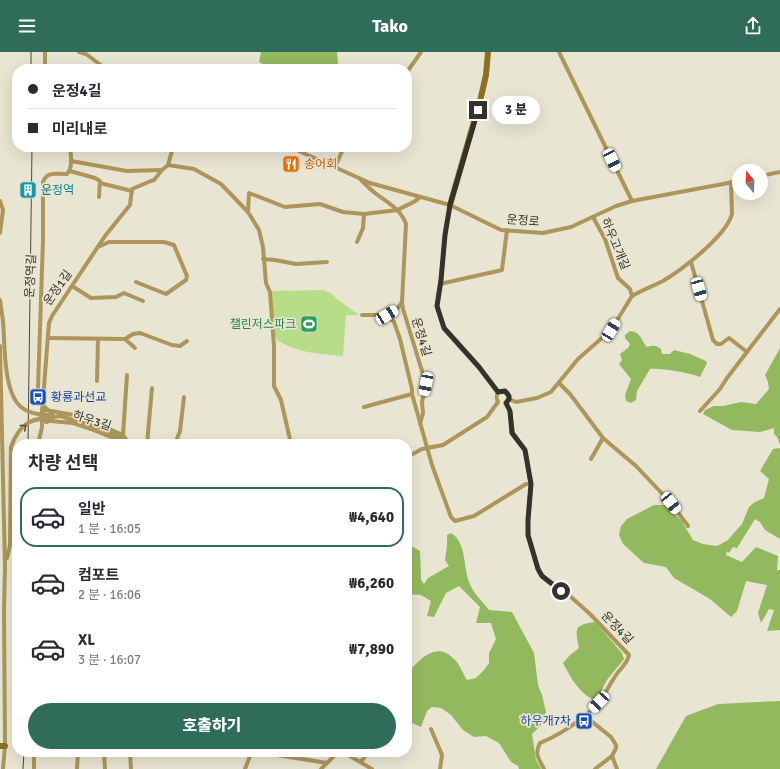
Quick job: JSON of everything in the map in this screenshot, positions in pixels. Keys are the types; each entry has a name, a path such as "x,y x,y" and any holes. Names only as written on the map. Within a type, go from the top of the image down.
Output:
{"street":[{"path":"45,52 45,64"},
{"path":"79,52 91,57 100,64"},
{"path":"412,65 421,52"},
{"path":"488,52 486,74 481,97 450,205 437,306 444,328 479,367 498,392"},
{"path":"559,52 632,201"},
{"path":"70,152 70,171"},
{"path":"99,196 100,183 132,191 132,189 154,180 168,165 172,152"},
{"name":"운정로","path":"301,152 370,183 419,198 450,205 501,230 543,233 571,227 616,206 632,201 731,182"},
{"path":"335,167 342,152"},
{"path":"71,161 127,171 162,170"},
{"path":"168,165 194,169 221,184 248,212 259,230 266,283 270,292 274,346 274,386 281,400 290,439"},
{"name":"운정역길","path":"42,404 38,388 43,240 43,182 45,176 48,174 67,174 70,171 95,178 100,181 100,183"},
{"path":"768,175 780,172"},
{"name":"운정4길","path":"358,178 398,210 404,217 406,224 402,302 426,384 422,402 423,413 420,424"},
{"path":"498,402 501,404 508,401 516,402 537,398 552,392 578,359 611,330 632,296 662,281 691,262 697,254 714,241 731,218 731,182"},
{"name":"운정1길","path":"42,412 49,323 52,316 98,247 130,205 132,191"},
{"path":"248,212 249,193 285,207 320,204 343,212 364,214 398,210 415,202 419,198"},
{"path":"0,201 0,233"},
{"path":"357,242 363,228 364,214"},
{"name":"하우고개길","path":"593,217 605,239 618,278 630,289 632,296"},
{"path":"440,284 502,270 507,230"},
{"path":"98,247 109,242 164,242 174,245 187,276 186,280 166,294 136,282"},
{"path":"264,259 296,264 327,262"},
{"path":"691,262 713,340 717,344 721,344 729,338 747,352"},
{"path":"72,286 91,298 116,296 124,293 142,301"},
{"path":"0,300 9,388 12,396 21,407 33,413 60,416 100,428 123,439"},
{"name":"운정4길","path":"402,302 397,308 387,315 394,322 400,339 420,424 451,517 455,521 474,516 526,484 531,484"},
{"path":"700,411 720,389 780,309"},
{"path":"362,315 387,315"},
{"path":"48,338 125,339 133,334 140,333 172,345 180,346 187,341"},
{"path":"97,381 98,339"},
{"path":"125,339 135,348"},
{"path":"0,346 5,567 2,746 3,769"},
{"path":"123,435 127,375"},
{"path":"559,383 570,394 603,438 636,466 671,503 688,526"},
{"path":"147,439 152,388"},
{"path":"498,392 501,391 508,393 508,401"},
{"path":"498,392 496,395 498,402"},
{"path":"364,407 412,394"},
{"path":"177,439 180,431 184,398"},
{"name":"운정4길","path":"508,401 512,433 525,450 531,484 528,535 538,569 542,576 570,596 590,614 629,655 629,660 607,687 599,702 585,716 570,728 540,743 537,749 537,754 544,769"},
{"path":"412,454 422,449 443,445 487,417 498,402"},
{"path":"42,404 53,415 42,427"},
{"path":"39,439 42,427 42,412 49,411"},
{"name":"하우3길","path":"49,411 80,416 123,435 126,439"},
{"path":"14,439 22,427 32,421 41,418 60,416"},
{"path":"42,420 49,421"},
{"name":"하우3길","path":"49,421 73,423 116,439"},
{"path":"591,459 603,438"},
{"path":"5,567 10,545 12,444"},
{"path":"585,716 616,742 616,748 612,756 595,769"},
{"path":"431,729 442,755 440,769"},
{"path":"612,756 617,769"},
{"path":"34,757 34,769"},
{"path":"77,769 78,757"},
{"path":"104,757 105,769"},
{"path":"130,757 131,769"},
{"path":"245,769 250,757"},
{"path":"296,757 327,763"},
{"path":"321,769 333,757"},
{"path":"352,757 372,769"},
{"path":"361,762 364,757"}],"green space":[{"path":"261,52 337,52 338,64 263,64 259,62"},
{"name":"챌린저스파크","path":"324,290 331,293 359,315 346,315 343,356 309,352 293,348 277,340 274,333 271,291"},
{"path":"630,331 639,335 647,347 654,346 661,349 662,354 670,354 674,350 690,354 706,361 707,363 700,377 676,371 650,369 637,391 636,400 631,403 626,401 625,395 631,379 619,364 622,360 620,354 628,348 630,344 625,338 625,335"},
{"path":"780,348 780,445 774,434 774,428 760,432 732,430 703,414 705,410 714,406 723,406 741,402 756,404 769,389 765,375"},
{"path":"780,448 780,539 765,530 760,522 755,519 737,548 733,547 729,553 727,551 726,555 742,562 756,547 778,556 777,570 780,570 780,630 767,631 774,610 769,609 761,623 758,613 767,585 746,581 737,611 731,617 710,599 674,578 666,567 644,563 623,544 619,535 621,526 627,519 654,505 666,505 681,520 693,540 703,544 717,546 728,540 742,524 749,507 755,502 764,498 769,479 760,471 773,449"},
{"path":"451,533 460,543 464,556 467,576 475,594 489,610 512,612 534,653 538,685 546,712 541,725 532,734 536,760 541,769 519,769 518,766 511,762 499,743 486,736 474,737 463,730 451,715 441,708 432,707 427,711 421,727 412,723 412,668 422,658 428,654 441,651 454,659 467,680 476,678 489,663 489,653 496,639 491,623 476,623 480,607 459,586 446,593 434,617 427,616 431,601 421,595 412,594 412,547 420,551 421,580 424,584 428,578 449,566 445,560 447,535"},
{"path":"595,622 622,653 624,659 607,680 598,697 594,700 584,694 572,679 563,663 579,648 577,629 582,625"},
{"path":"780,701 780,769 656,769 686,716 718,704"}],"railway":[{"path":"31,52 31,64"},
{"path":"28,439 32,152"},
{"path":"23,769 24,757"}],"place":[{"name":"송어회","path":"291,164"},
{"name":"운정역","path":"28,190"},
{"name":"챌린저스파크","path":"309,324"},
{"name":"황룡과선교","path":"38,397"},
{"name":"하우개7차","path":"584,721"}],"route":[{"path":"478,110 450,205 437,306 444,328 479,367 498,392 505,391 508,393 509,399 506,403 510,411 512,433 525,450 526,464 531,484 528,535 538,569 542,576 561,591"}]}
